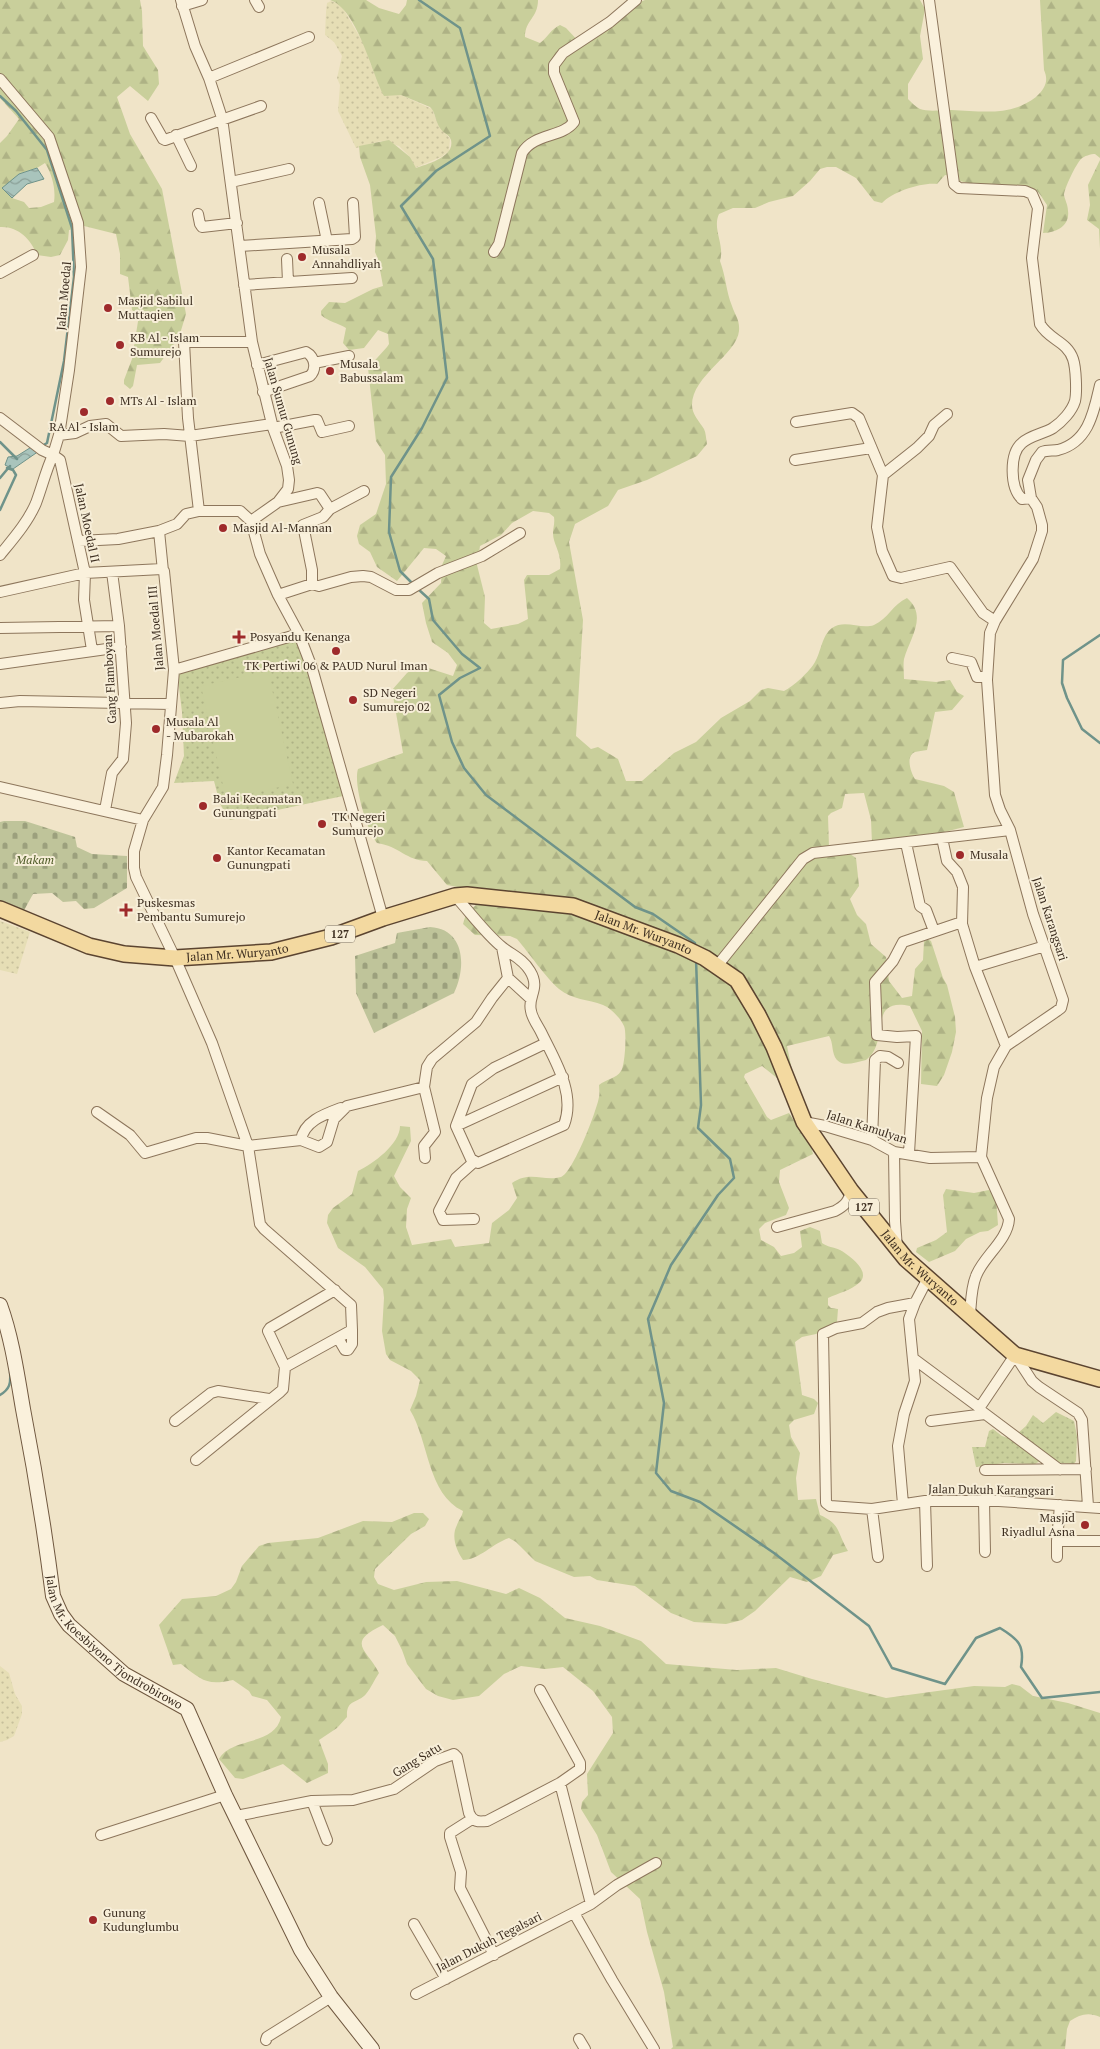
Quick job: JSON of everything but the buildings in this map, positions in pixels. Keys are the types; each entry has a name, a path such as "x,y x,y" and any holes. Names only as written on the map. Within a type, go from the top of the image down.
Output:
{"main road":[{"name":"Jalan Mr. Wuryanto","path":"0,909 89,946 124,954 175,958 271,952 332,938 383,918 455,896 467,895 573,906 678,945 711,962 737,980 774,1047 804,1122 851,1192 906,1260 1015,1355 1100,1379"},
{"name":"Jalan Mr. Koesbiyono Tjondrobirowo","path":"0,1305 6,1320 36,1476 53,1596 61,1614 69,1625 124,1674 187,1709 225,1795 301,1950 331,1998 372,2049"}],"street":[{"path":"182,3 202,0"},
{"path":"494,252 499,244 522,153 526,146 533,141 568,127 574,122 554,73 554,65 563,53 610,22 636,0"},
{"path":"929,0 954,184 959,188 1025,191 1032,194 1038,208 1032,258 1040,324 1045,333 1068,348 1076,372 1075,401 1062,421 1053,428 1021,443 1014,453 1014,486 1022,499 1031,498 1028,480 1036,460 1042,452 1057,450 1074,442 1087,430 1100,385"},
{"name":"Jalan Sumur Gunung","path":"182,3 222,118 256,364 272,426 287,466 289,480 288,489 278,502 251,521"},
{"path":"209,78 309,37"},
{"name":"Jalan Moedal","path":"0,79 49,137 78,224 81,266 69,370 55,450 35,505 0,555"},
{"path":"151,118 163,139 261,106"},
{"path":"176,135 191,166"},
{"path":"231,182 290,169"},
{"path":"319,203 327,241"},
{"path":"240,246 327,241 355,237 354,203"},
{"path":"198,214 200,226 202,227 236,223"},
{"path":"0,273 33,255"},
{"path":"287,259 288,282"},
{"path":"244,285 352,278"},
{"path":"199,511 190,436 184,342 252,342"},
{"path":"256,364 306,352 311,355 314,363 314,372 310,376 263,392"},
{"path":"314,363 349,356"},
{"path":"796,422 852,414 859,418 883,475 877,527 882,552 893,576 901,578 950,567 983,613 995,621"},
{"path":"883,475 917,448 929,436 934,425 947,414"},
{"path":"0,418 42,450 55,450"},
{"path":"59,435 75,433 90,426 106,424 122,436 164,434 190,436 315,420 317,420 322,432 349,426"},
{"path":"795,460 871,448"},
{"name":"Jalan Moedal II","path":"0,592 85,573 60,460 55,450"},
{"path":"312,584 312,570 304,525 323,517 330,509 364,491"},
{"path":"278,502 317,493 320,494 330,509"},
{"name":"Jalan Karangsari","path":"970,1315 975,1277 1008,1228 1008,1220 981,1156 986,1098 994,1067 1006,1046 1061,1008 1063,1000 1033,914 1010,830 995,795 988,677 990,633 995,621 1033,559 1042,531 1037,507 1031,498"},
{"path":"79,541 118,539 159,532 178,524 186,514 199,511 240,511 251,521 260,554 278,595 299,634 312,668 383,918"},
{"path":"159,532 163,570"},
{"path":"278,595 312,584 319,586 350,577 363,576 371,577 396,590 409,590 438,573 482,556 520,533"},
{"name":"Jalan Moedal III","path":"85,573 163,570 174,670 163,788 143,820 134,851 136,877 175,958 212,1042 248,1146 260,1224 351,1305 352,1330"},
{"name":"Gang Flamboyan","path":"105,810 112,773 123,759 126,723 119,626 112,572"},
{"path":"85,573 84,600 92,650"},
{"path":"0,628 119,626"},
{"path":"174,670 299,634"},
{"path":"0,664 92,650 121,648"},
{"path":"952,658 971,662 977,677 988,677"},
{"path":"0,703 171,704"},
{"path":"0,787 143,820"},
{"path":"711,962 808,855 1010,830"},
{"path":"942,838 946,861 957,872 963,887 962,922 975,967 1006,1046"},
{"path":"906,843 920,906 926,910 934,931"},
{"path":"455,896 502,947 524,962 532,974 535,982 535,991 531,999 531,1011 563,1077 569,1105 564,1125 478,1162 474,1162 456,1178 439,1211 442,1220 474,1218"},
{"path":"909,1153 916,1036 877,1035 875,982 894,961 903,942 962,922"},
{"path":"975,967 1045,946"},
{"path":"502,947 508,978 531,999"},
{"path":"425,1158 424,1146 435,1132 424,1087 427,1068 432,1059 476,1022 508,978"},
{"path":"474,1162 464,1146 456,1126 472,1084 494,1068 546,1043"},
{"path":"872,1140 875,1060 880,1056 888,1057 898,1063"},
{"path":"456,1126 563,1077"},
{"path":"301,1140 303,1132 316,1119 347,1106 424,1087"},
{"path":"97,1112 130,1135 145,1153 196,1138 207,1138 248,1146 301,1140 314,1146 319,1146 327,1142 334,1120 347,1106"},
{"name":"Jalan Kamulyan","path":"804,1122 825,1126 872,1140 894,1152 930,1158 981,1156"},
{"path":"894,1152 897,1249"},
{"path":"777,1227 835,1212 843,1207 851,1192"},
{"path":"902,1504 898,1446 904,1414 915,1381 909,1320 928,1278"},
{"path":"196,1460 283,1389 285,1367 268,1332 270,1328 335,1290"},
{"name":"Jalan Dukuh Karangsari","path":"915,1304 888,1308 877,1312 862,1323 836,1328 823,1334 824,1501 830,1506 872,1509 925,1501 984,1501 1100,1508"},
{"path":"285,1367 352,1330"},
{"path":"338,1338 347,1350 351,1346 352,1330"},
{"path":"931,1421 982,1411 1015,1355 1036,1384 1078,1414 1082,1420 1088,1506"},
{"path":"914,1359 1060,1470"},
{"path":"175,1421 211,1393 218,1391 269,1399"},
{"path":"986,1470 1086,1469"},
{"path":"925,1501 927,1566"},
{"path":"984,1501 985,1552"},
{"path":"1057,1557 1060,1505"},
{"path":"872,1509 878,1557"},
{"path":"1057,1541 1100,1541"},
{"path":"494,1955 460,1888 461,1872 450,1832 472,1819 477,1822 487,1821 579,1771 581,1767 540,1690"},
{"name":"Gang Satu","path":"236,1816 312,1801 353,1800 394,1789 435,1761 454,1754 457,1755 469,1813 472,1819"},
{"path":"560,1783 591,1904"},
{"path":"101,1835 225,1795"},
{"path":"312,1801 327,1840"},
{"name":"Jalan Dukuh Tegalsari","path":"416,1994 591,1904 617,1885 656,1863"},
{"path":"574,1913 654,2049"},
{"path":"414,1924 446,1979"},
{"path":"266,2040 267,2036 331,1998"},
{"path":"578,2039 585,2049"}],"shaded area":[{"path":"331,1 341,5 365,46 371,65 393,95 401,95 432,109 438,124 450,139 449,151 441,157 415,168 410,157 399,146 381,141 356,148 338,111 340,85 337,78 342,56 334,42 325,35 327,3"},
{"path":"0,921 30,932 17,974 0,970"},
{"path":"0,1666 9,1673 15,1694 22,1706 22,1714 14,1736 0,1742"}],"green space":[{"path":"0,0 140,0 143,46 158,70 159,84 148,101 130,86 117,97 130,134 162,189 186,314 179,337 160,363 137,365 133,386 130,389 124,384 124,380 132,359 139,315 132,310 128,277 120,274 120,254 116,234 84,226 69,230 68,240 60,255 51,257 37,255 31,244 18,231 7,227 0,227 0,143 19,119 0,98","holes":["45,163 54,187 54,202 41,207 29,208 24,202 12,198 19,174"]},
{"path":"330,0 366,0 379,8 399,14 406,5 407,0 538,0 536,11 527,27 525,37 540,43 560,25 566,28 581,44 596,37 608,28 630,7 645,0 920,0 925,9 920,36 923,59 908,84 908,99 923,110 985,112 1016,108 1036,97 1044,88 1046,78 1040,0 1100,0 1100,158 1095,154 1084,157 1073,171 1064,195 1068,207 1068,216 1064,225 1053,232 1043,233 1047,205 1038,192 1028,187 1015,185 991,186 960,181 956,180 956,177 945,175 937,184 908,189 893,195 882,203 874,201 856,178 836,167 820,169 793,196 769,202 755,208 733,208 719,214 717,225 721,249 720,261 730,300 738,321 739,331 731,348 706,375 694,394 692,408 705,431 707,444 697,456 647,480 618,490 608,506 575,524 569,542 583,620 576,736 591,749 598,747 618,759 626,781 642,781 674,753 696,742 721,718 750,701 761,690 768,688 784,691 792,686 813,666 826,635 832,628 842,624 874,625 907,598 913,605 917,620 904,659 904,679 936,682 950,680 957,692 964,696 952,710 935,712 927,750 915,752 910,757 910,761 915,779 944,786 954,792 964,827 925,837 872,843 871,820 864,793 845,794 842,808 828,816 829,847 835,853 850,854 856,858 859,886 850,899 857,915 866,924 871,944 886,957 889,981 902,998 912,996 915,969 923,960 924,941 927,939 931,941 947,985 955,1017 956,1032 952,1052 944,1075 937,1086 921,1084 922,1031 910,1006 897,1005 888,1008 883,1014 877,1043 873,1052 866,1060 846,1064 838,1061 829,1036 787,1046 796,1090 785,1096 777,1078 762,1066 745,1074 744,1077 767,1117 771,1120 789,1113 811,1146 813,1154 780,1170 779,1182 789,1208 786,1215 765,1223 759,1229 761,1240 774,1247 781,1256 794,1253 802,1247 800,1231 810,1227 820,1231 822,1243 840,1250 853,1259 861,1268 863,1278 853,1288 828,1298 828,1305 831,1308 838,1309 837,1322 816,1334 802,1337 795,1342 802,1395 814,1399 818,1403 814,1414 794,1420 789,1425 791,1437 800,1453 796,1478 798,1500 816,1499 820,1515 832,1522 848,1551 833,1555 821,1576 807,1582 790,1577 755,1611 742,1620 726,1624 694,1622 671,1613 635,1586 597,1580 590,1576 574,1577 535,1561 516,1542 509,1538 475,1557 463,1560 456,1547 454,1534 463,1511 451,1503 435,1480 421,1436 410,1410 420,1380 411,1371 390,1360 386,1354 382,1331 383,1289 365,1267 338,1248 327,1223 328,1215 333,1208 352,1194 358,1171 385,1153 396,1140 400,1126 410,1127 411,1141 394,1176 400,1187 411,1198 407,1209 406,1227 412,1245 451,1239 455,1247 489,1243 492,1223 509,1210 517,1198 512,1183 525,1177 561,1177 572,1165 594,1114 599,1096 599,1085 616,1076 621,1071 625,1042 624,1026 612,1011 606,1006 564,993 543,972 517,939 510,936 475,935 463,924 466,914 476,905 474,890 447,885 427,861 414,859 391,847 377,843 369,828 362,807 357,785 358,769 403,753 392,690 407,673 419,665 453,676 457,665 448,653 432,642 422,603 441,583 442,565 446,556 436,549 424,548 397,581 377,567 370,552 359,544 357,536 360,525 376,514 386,484 385,455 376,441 368,368 389,344 388,334 378,330 364,348 349,350 343,343 346,328 323,317 321,311 329,302 345,303 383,286 375,252 376,236 370,185 360,157 359,146 389,140 410,157 416,168 445,155 451,146 451,140 440,128 430,107 401,95 384,96 356,28 340,6","holes":["533,511 549,513 554,517 553,537 560,558 560,569 549,575 527,575 524,580 528,619 518,624 491,629 484,623 485,597 477,565 480,546 501,535 512,523"]},
{"path":"1100,160 1100,249 1099,229 1087,220 1090,205 1088,185"},
{"path":"297,638 306,659 343,796 230,820 220,804 214,781 174,783 184,756 182,712 177,671"},
{"path":"268,671 293,784 226,799 201,686"},
{"name":"Makam","path":"25,821 75,837 77,847 92,854 127,856 127,888 94,908 84,909 76,901 63,902 52,893 33,894 22,914 0,905 0,822"},
{"path":"430,927 442,929 457,942 461,962 458,983 454,993 374,1033 356,993 355,956 395,943 397,933"},
{"path":"946,1189 974,1193 989,1190 996,1197 998,1225 966,1239 955,1251 929,1262 916,1252 917,1248 936,1240 947,1232 943,1195"},
{"path":"1056,1412 1074,1421 1077,1436 1076,1461 1074,1464 1040,1461 1035,1464 1004,1463 976,1467 972,1447 985,1447 989,1431 993,1429 1002,1436 1011,1439 1026,1426 1033,1415 1043,1423"},
{"path":"414,1513 423,1513 429,1519 425,1526 411,1534 375,1569 374,1577 378,1584 394,1590 426,1582 457,1581 506,1594 519,1588 540,1598 565,1618 600,1626 641,1641 666,1664 737,1670 776,1668 886,1698 974,1686 1005,1687 1012,1684 1020,1686 1033,1696 1068,1703 1100,1713 1100,2017 1085,2014 1070,2021 1067,2029 1065,2049 671,2049 673,2047 664,1992 640,1899 611,1872 597,1835 581,1809 582,1802 588,1795 587,1774 613,1733 612,1717 593,1691 563,1667 545,1669 521,1666 504,1674 479,1696 453,1700 438,1696 426,1689 407,1664 395,1636 383,1625 371,1631 362,1642 362,1647 379,1673 366,1694 350,1704 347,1717 337,1728 319,1740 328,1764 328,1773 307,1783 283,1764 243,1779 235,1778 219,1759 233,1747 270,1733 277,1726 281,1717 267,1700 252,1696 249,1691 233,1680 210,1682 200,1678 181,1664 173,1665 159,1625 182,1599 216,1596 231,1589 242,1566 259,1546 268,1543 318,1538 363,1521 392,1522"}],"water":[{"path":"37,168 44,179 27,184 12,198 2,188 19,174"},
{"path":"33,446 39,451 13,469 5,465 8,457 17,456"}],"waterway":[{"path":"414,585 400,571 389,532 391,477 422,428 447,378 433,259 401,206 436,171 490,136 460,28 419,0"},
{"path":"0,96 16,111 47,150 72,228 74,277 64,361 47,443 42,446"},
{"path":"0,442 17,459"},
{"path":"0,478 10,466"},
{"path":"0,510 16,475 13,470 7,468"},
{"path":"418,589 429,599 433,620 462,654 480,668 460,678 439,695 452,742 464,768 486,795 635,907 653,914 695,943 695,946"},
{"path":"1100,635 1063,660 1062,683 1082,729 1100,743"},
{"path":"696,959 701,1105 698,1128 730,1159 734,1178 718,1195 671,1265 648,1319 664,1403 656,1473 671,1491 700,1502 774,1553 869,1626 892,1668 945,1684 976,1638 1000,1628 1019,1643 1022,1653 1021,1667 1042,1698 1100,1692"},
{"path":"0,1395 9,1385 10,1372"}],"place":[{"name":"Musala Annahdliyah","path":"302,257"},
{"name":"Masjid Sabilul Muttaqien","path":"108,308"},
{"name":"KB Al - Islam Sumurejo","path":"120,345"},
{"name":"Musala Babussalam","path":"330,371"},
{"name":"MTs Al - Islam","path":"110,401"},
{"name":"RA Al - Islam","path":"84,412"},
{"name":"Masjid Al-Mannan","path":"223,528"},
{"name":"Posyandu Kenanga","path":"239,637"},
{"name":"TK Pertiwi 06 & PAUD Nurul Iman","path":"336,651"},
{"name":"SD Negeri Sumurejo 02","path":"353,700"},
{"name":"Musala Al - Mubarokah","path":"156,729"},
{"name":"Balai Kecamatan Gunungpati","path":"203,806"},
{"name":"TK Negeri Sumurejo","path":"322,824"},
{"name":"Musala","path":"960,855"},
{"name":"Kantor Kecamatan Gunungpati","path":"217,858"},
{"name":"Puskesmas Pembantu Sumurejo","path":"126,910"},
{"name":"Masjid Riyadlul Asna","path":"1085,1525"},
{"name":"Gunung Kudunglumbu","path":"93,1920"}]}
